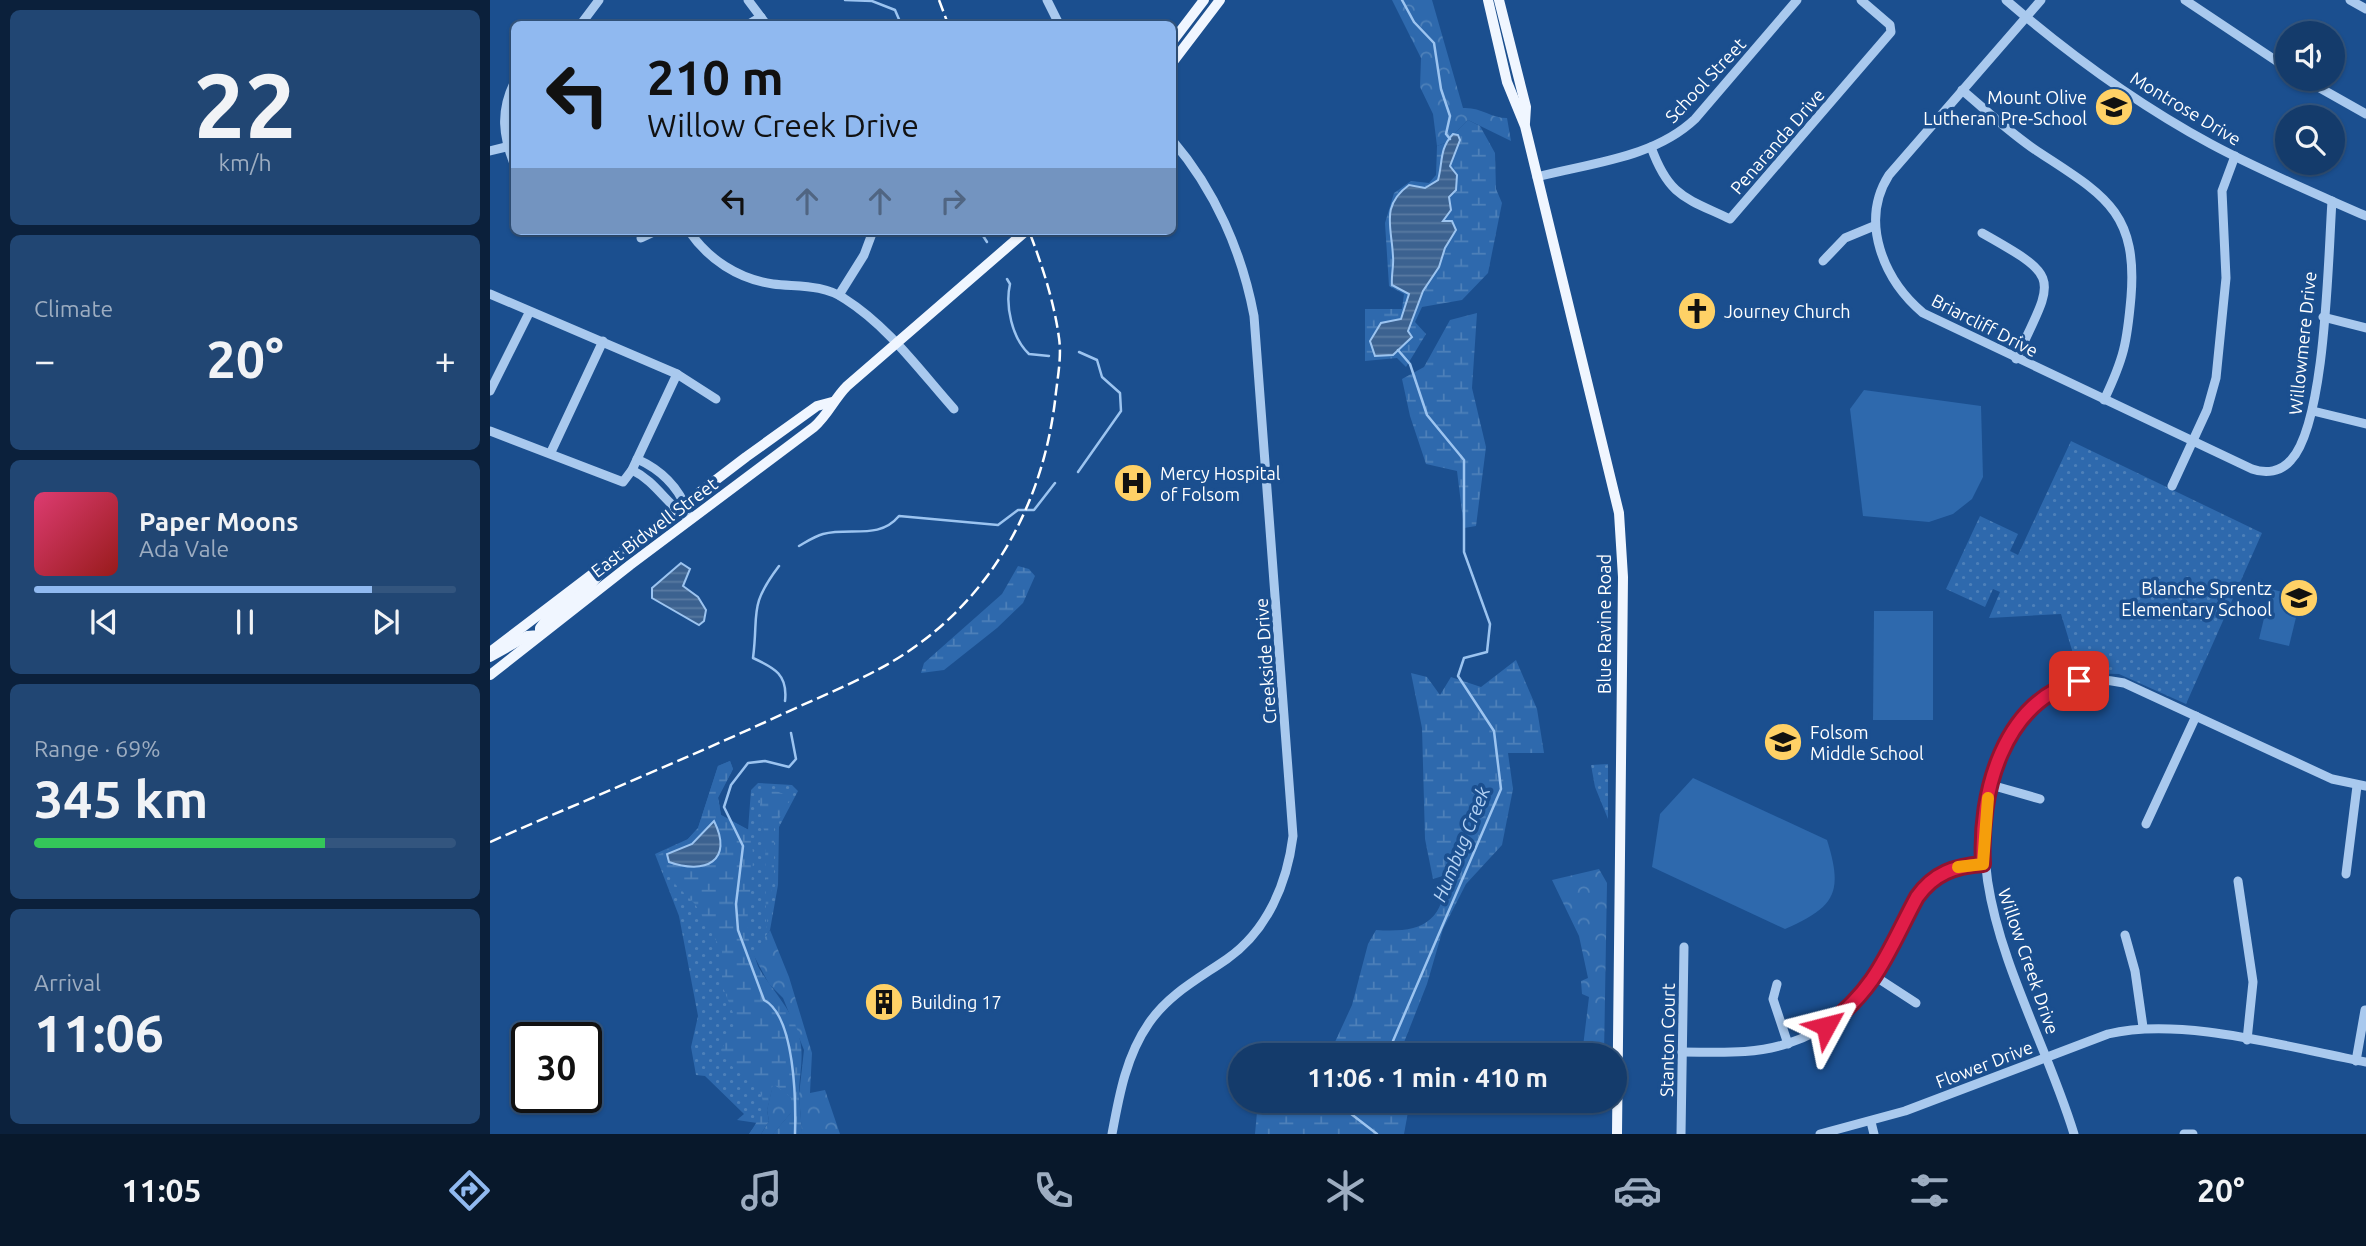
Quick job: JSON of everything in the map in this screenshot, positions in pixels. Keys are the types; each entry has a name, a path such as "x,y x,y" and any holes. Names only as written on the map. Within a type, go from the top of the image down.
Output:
{"main road":[{"path":"1176,37 1204,0"},
{"path":"1176,58 1220,0"},
{"name":"Blue Ravine Road","path":"1488,0 1507,82 1525,126 1614,489 1622,543 1616,1134"},
{"name":"Blue Ravine Road","path":"1499,0 1526,107 1525,126"},
{"path":"1497,44 1506,54 1514,85 1521,87"},
{"name":"East Bidwell Street","path":"490,675 690,519 814,427 826,416 832,402 1022,235"},
{"name":"East Bidwell Street","path":"490,654 617,555 817,406 832,402"},
{"path":"490,654 527,636 540,635 540,628 546,620 584,592 617,555"}],"street":[{"path":"583,21 598,0"},
{"path":"748,0 763,21"},
{"path":"1047,0 1058,21"},
{"name":"School Street","path":"1537,177 1651,147 1677,134 1695,119 1797,0"},
{"name":"Penaranda Drive","path":"1651,147 1665,180 1677,193 1730,219 1891,33 1889,23 1861,0"},
{"name":"Montrose Drive","path":"2006,0 2090,69 2186,129 2235,156 2366,216"},
{"path":"1823,261 1845,238 1874,226 1875,204 1889,175 2041,0"},
{"path":"2185,0 2275,60"},
{"path":"2350,0 2366,9"},
{"path":"1962,90 2015,135 2094,188 2113,210 2124,230 2131,252 2132,275 2127,344 2104,400"},
{"path":"2325,91 2366,114"},
{"path":"490,151 511,146 503,118 511,93"},
{"name":"Creekside Drive","path":"1112,1134 1123,1081 1139,1038 1173,996 1229,958 1257,929 1272,908 1285,877 1293,836 1254,316 1231,237 1197,170 1176,145"},
{"path":"2172,486 2210,400 2218,365 2226,278 2222,191 2235,156"},
{"name":"Willowmere Drive","path":"2193,441 2257,470 2273,471 2287,465 2294,457 2314,411 2332,201"},
{"name":"Briarcliff Drive","path":"1874,226 1880,250 1914,305 1933,319 2193,441"},
{"path":"1982,233 2031,260 2043,277 2044,298 2016,359"},
{"path":"641,238 647,235"},
{"path":"693,235 712,257 744,276 774,284 817,288 839,295 874,319 954,409"},
{"path":"839,295 864,255 872,235"},
{"path":"490,294 529,313 603,341 677,374 716,399"},
{"path":"490,391 529,313"},
{"path":"2323,317 2366,328"},
{"path":"551,452 603,341"},
{"path":"490,431 551,452 618,481 626,480 677,374"},
{"path":"2314,411 2366,424"},
{"path":"637,459 660,472 686,503 690,519"},
{"path":"632,470 656,485 676,511 690,519"},
{"name":"Willow Creek Drive","path":"2074,1134 1994,921 1983,864 1985,818 1991,785 2020,719 2043,696 2066,684 2092,679 2124,683 2332,779 2361,786"},
{"path":"2146,824 2196,716"},
{"path":"1991,785 2040,799"},
{"path":"2346,874 2361,786"},
{"path":"1682,1052 1745,1052 1788,1044 1811,1034 1841,1015 1877,977 1917,897 1926,885 1949,869 1983,864"},
{"path":"2238,881 2253,982 2247,1040"},
{"path":"2125,935 2135,971 2143,1027"},
{"name":"Stanton Court","path":"1681,1134 1684,947"},
{"path":"1877,977 1916,1003"},
{"path":"1777,984 1773,999 1788,1044"},
{"path":"2361,1061 2365,1010"},
{"name":"Flower Drive","path":"1820,1134 1871,1122 2108,1034 2143,1027 2185,1029 2361,1061"},
{"path":"1871,1122 1874,1134"},
{"path":"2184,1134 2193,1134"}],"green space":[{"path":"1392,0 1432,0 1463,108 1507,118 1511,141 1468,120 1445,143 1437,146 1433,114 1420,87 1421,58"},
{"path":"1468,120 1480,126 1495,153 1496,189 1502,203 1488,273 1462,300 1422,307 1415,322 1426,334 1406,367 1397,358 1365,361 1365,309 1402,309 1404,294 1389,286 1385,223 1394,193 1411,181 1429,183 1436,175 1437,146 1445,143"},
{"path":"1477,313 1472,388 1486,447 1476,526 1464,528 1457,471 1426,464 1410,416 1402,379 1424,367 1450,320"},
{"path":"1864,390 1981,406 1983,477 1972,499 1953,514 1929,522 1863,516 1850,409"},
{"path":"2071,441 2262,533 2186,704 2119,674 2079,673 2061,614 1989,618 2000,592 1993,589 1985,607 1946,589 1980,516 2018,534 2010,551 2018,555"},
{"path":"1018,566 1029,569 1035,576 1023,603 997,628 944,670 921,673 924,663 1002,594"},
{"path":"2271,589 2301,597 2289,646 2259,639"},
{"path":"1874,611 1933,611 1933,720 1873,720"},
{"path":"1516,660 1537,709 1544,753 1508,753 1513,789 1502,845 1466,884 1443,929 1427,984 1404,1043 1335,1043 1352,1005 1368,944 1376,930 1405,930 1427,922 1435,915 1444,892 1446,875 1433,879 1425,839 1422,728 1411,673 1427,677 1440,695 1451,677 1481,687"},
{"path":"730,761 733,769 718,797 721,815 748,830 751,790 758,783 792,785 798,791 779,827 778,885 770,930 754,954 799,1095 802,1134 773,1134 791,1113 773,1085 761,1134 749,1134 757,1123 737,1120 744,1114 705,1076 696,1075 691,1047 698,1016 679,916 655,854 688,839 698,828 718,766"},
{"path":"730,761 733,769 718,798 721,815 749,830 753,858 748,917 750,946 758,966 790,1014 799,1034 802,1052 799,1097 802,1134 773,1134 791,1113 791,1097 773,1084 767,1110 769,1121 761,1134 749,1134 763,1104 761,1094 755,1086 728,1062 721,1050 737,1023 722,985 722,951 695,904 674,883 658,855 687,840 698,828 718,766"},
{"path":"1608,764 1608,819 1595,787 1591,765"},
{"path":"1693,778 1827,840 1832,858 1834,886 1831,897 1824,905 1785,929 1652,867 1660,814"},
{"path":"766,787 791,797 774,828 774,874 766,929 765,835 760,795"},
{"path":"1599,869 1607,883 1604,1043 1583,1043 1589,997 1582,994 1581,981 1588,978 1579,936 1552,880"},
{"path":"770,930 789,977 812,1053 810,1093 825,1090 840,1134 802,1134 799,1095 804,1050 783,998 769,984 753,954"},
{"path":"773,1084 791,1097 791,1113 773,1134 761,1134 769,1121 767,1110"},
{"path":"1257,1113 1408,1113 1404,1134 1255,1134"}],"shaded area":[{"path":"1453,134 1458,135 1460,140 1450,166 1457,175 1456,190 1449,197 1451,210 1443,221 1452,221 1456,230 1445,248 1439,267 1423,291 1408,331 1412,337 1393,355 1375,356 1370,341 1381,323 1401,319 1409,294 1392,285 1391,209 1400,193 1409,185 1425,188 1438,180 1443,150"},
{"path":"681,563 690,569 683,586 698,597 706,610 704,621 699,625 652,598 652,588"},
{"path":"714,821 720,846 718,855 712,861 694,867 669,862 667,854 692,844"}],"waterway":[{"path":"845,0 872,1 895,10 900,21"},
{"name":"Humbug Creek","path":"1402,0 1414,22 1434,43 1441,89 1450,116 1446,134 1450,139"},
{"path":"983,235 987,242"},
{"path":"1007,279 1010,284 1009,312 1018,339 1029,354 1049,356"},
{"name":"Humbug Creek","path":"1392,1043 1501,789 1494,731 1458,676 1464,658 1487,652 1490,624 1464,552 1464,460 1427,415 1410,364 1398,350"},
{"path":"1078,472 1121,411 1120,393 1102,377 1097,360 1079,352"},
{"path":"799,546 823,534 883,528 899,516 998,525 1018,510 1034,510 1055,483"},
{"path":"779,566 759,601 753,658 774,669 782,679 785,701"},
{"path":"791,733 796,759 789,767 765,761 748,763 731,785 724,807 743,846 736,904 738,930 764,1000 774,1009 788,1041 794,1081 795,1134"},
{"name":"Humbug Creek","path":"1350,1113 1377,1134"}],"railway":[{"path":"939,0 947,21"},
{"path":"490,842 712,746 869,674 916,646 945,623 970,597 992,569 1027,506 1049,437 1060,346 1047,283 1030,235"}],"slow traffic":[{"path":"1958,867 1983,864 1988,798"}],"place":[{"name":"Mount Olive Lutheran Pre-School","path":"2114,107"},
{"name":"Journey Church","path":"1697,311"},
{"name":"Mercy Hospital of Folsom","path":"1133,483"},
{"name":"Blanche Sprentz Elementary School","path":"2299,598"},
{"name":"Folsom Middle School","path":"1783,742"},
{"name":"Building 17","path":"884,1002"}],"route":[{"path":"1826,1026 1854,1004 1877,977 1917,897 1926,885 1949,869 1983,864 1987,802 1999,762 2013,730 2028,709 2043,696 2054,689 2079,681"}]}
